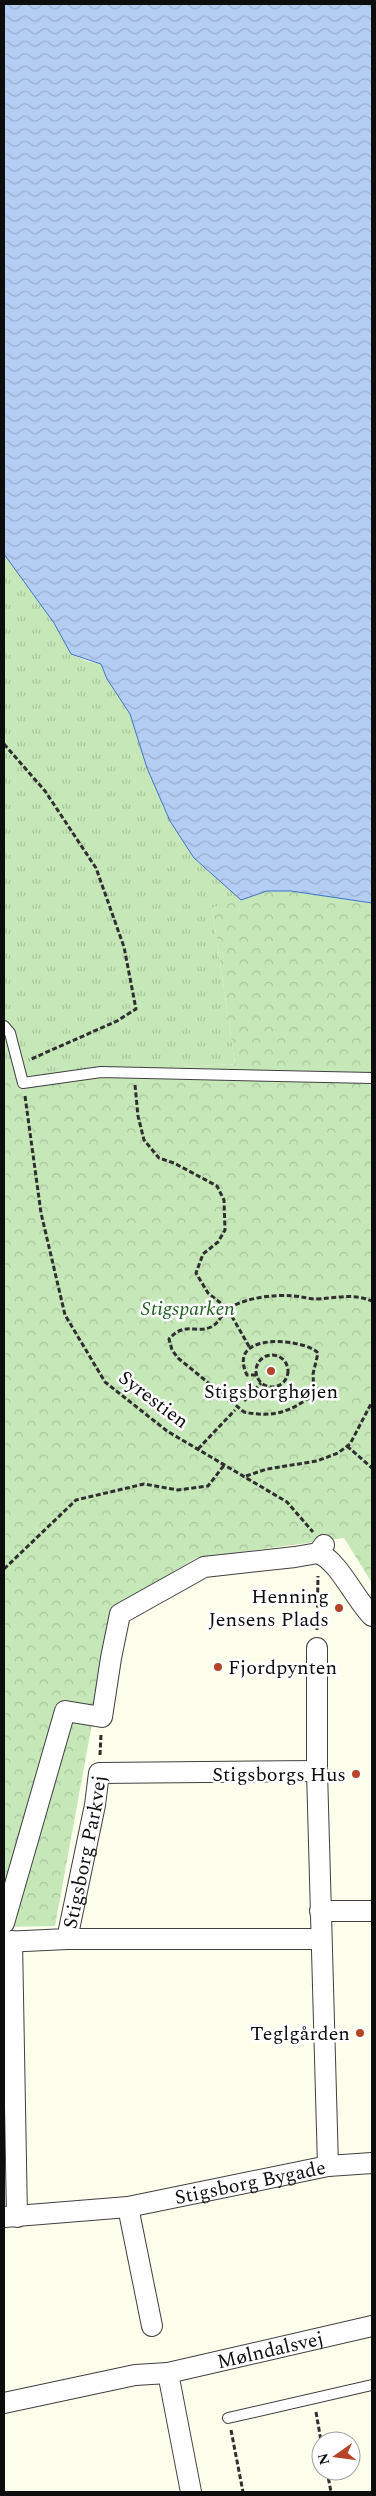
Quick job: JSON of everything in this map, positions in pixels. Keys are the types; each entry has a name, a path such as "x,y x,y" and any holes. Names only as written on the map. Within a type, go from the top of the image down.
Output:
{"street":[{"path":"4,1923 65,1711 102,1717 120,1614 204,1567 321,1549 328,1556 361,1605 372,1616"},
{"path":"317,1648 317,1771 328,2166"},
{"name":"Stigsborg Parkvej","path":"67,1938 95,1804 99,1773 317,1771"},
{"path":"320,1911 372,1911"},
{"name":"Stigsborg Parkvej","path":"8,1942 67,1938 321,1939"},
{"path":"8,1942 10,2217"},
{"name":"Stigsborg Bygade","path":"10,2217 128,2207 328,2166 372,2163"},
{"path":"128,2207 152,2326"},
{"name":"Mølndalsvej","path":"4,2403 135,2375 168,2373 372,2326"},
{"path":"168,2373 191,2492"}],"lane":[{"path":"4,1026 10,1033 20,1064 23,1083 101,1072 372,1078"},
{"path":"228,2418 372,2385"}],"path":[{"path":"4,744 45,791 96,868 124,947 136,1009 117,1021 20,1064"},
{"path":"135,1073 138,1116 144,1140 158,1158 174,1163 217,1186 224,1200 225,1230 218,1242 202,1254 196,1273 208,1293 227,1308 250,1348"},
{"name":"Syrestien","path":"23,1083 41,1213 65,1315 105,1382 167,1431 287,1502 321,1549"},
{"path":"256,1375 246,1375 242,1364 245,1352 264,1341 310,1346 318,1352 313,1374 314,1394 287,1411 256,1414 244,1412 178,1358 172,1350 170,1339 176,1332 186,1328 209,1328 216,1324 227,1308 258,1298 279,1296 309,1299 350,1296 372,1302"},
{"path":"273,1354 281,1357 286,1362 289,1370 288,1378 283,1384 276,1387 268,1387 261,1383 256,1375 256,1368 260,1360 273,1354"},
{"path":"244,1401 261,1383"},
{"path":"246,1476 267,1469 317,1461 338,1453 347,1446 372,1402"},
{"path":"198,1449 235,1410"},
{"path":"347,1446 372,1468"},
{"path":"4,1568 76,1500 144,1484 178,1490 208,1486 225,1464"},
{"path":"317,1648 316,1593 321,1549"},
{"path":"99,1773 102,1717"},
{"path":"314,2399 319,2431"},
{"path":"228,2418 243,2492"}],"green space":[{"path":"4,554 54,623 71,654 87,661 101,664 107,679 130,714 147,768 170,821 194,858 241,900 212,908 235,1064 4,1077"},
{"name":"Stigsparken","path":"267,891 292,891 372,903 372,1583 344,1538 196,1558 113,1609 55,1926 4,1927 4,1077 235,1064 212,908"}],"water":[{"path":"4,4 372,4 372,903 291,891 267,891 241,900 194,858 170,821 147,768 130,714 107,679 101,664 71,654 54,623 4,554"}],"place":[{"name":"Stigsborghøjen","path":"271,1371"},
{"name":"Henning Jensens Plads","path":"339,1608"},
{"name":"Fjordpynten","path":"218,1667"},
{"name":"Stigsborgs Hus","path":"356,1774"},
{"name":"Teglgården","path":"360,2033"}]}
